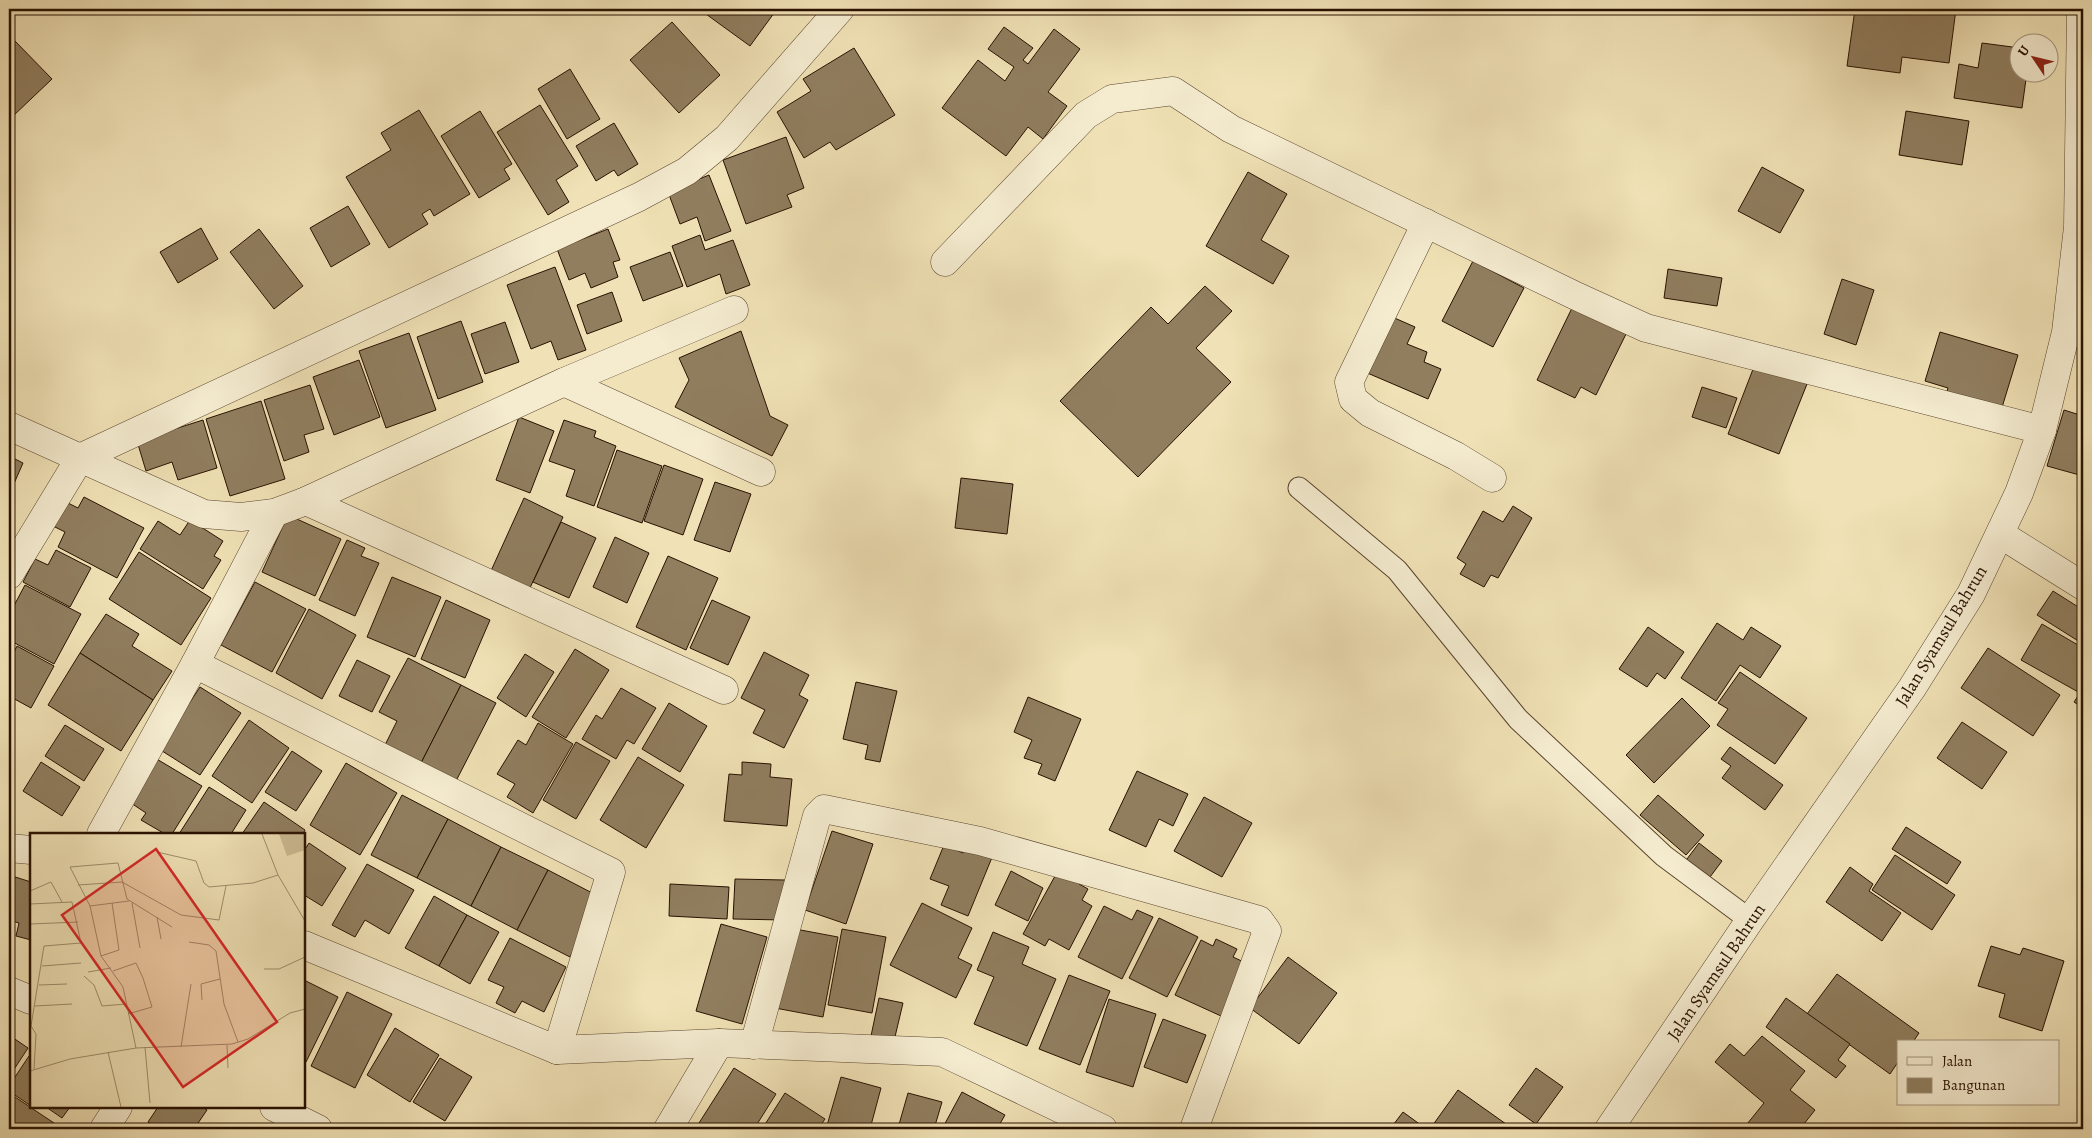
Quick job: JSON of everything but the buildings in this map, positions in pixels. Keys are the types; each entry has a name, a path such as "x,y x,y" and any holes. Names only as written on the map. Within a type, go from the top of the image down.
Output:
{"street":[{"path":"9,574 80,458 630,201 687,171 727,138 840,9"},
{"name":"Jalan Syamsul Bahrun","path":"1609,1129 1750,920 1912,688 1971,594 2019,493 2042,430 2066,332 2078,228 2081,9"},
{"path":"944,262 1086,115 1112,99 1173,91 1231,129 1646,328 2042,430"},
{"path":"1426,223 1349,382 1353,399 1370,413 1456,456 1492,478"},
{"path":"9,426 204,514 241,517 274,513 306,501 564,382 734,310"},
{"path":"564,382 761,472"},
{"path":"306,501 724,690"},
{"path":"102,833 195,664 274,513"},
{"path":"2000,534 2083,586"},
{"path":"195,664 611,872 557,1050"},
{"path":"754,1045 817,816 824,809 980,841 1259,920 1264,924 1267,931 1194,1129"},
{"path":"9,848 30,850"},
{"path":"305,945 557,1050 719,1042 942,1052 1092,1127"},
{"path":"9,991 30,1000"},
{"path":"668,1129 719,1042"},
{"path":"104,1129 117,1108"},
{"path":"276,1108 318,1129"}],"lane":[{"path":"1300,488 1397,570 1518,719 1664,856 1750,920"}]}
